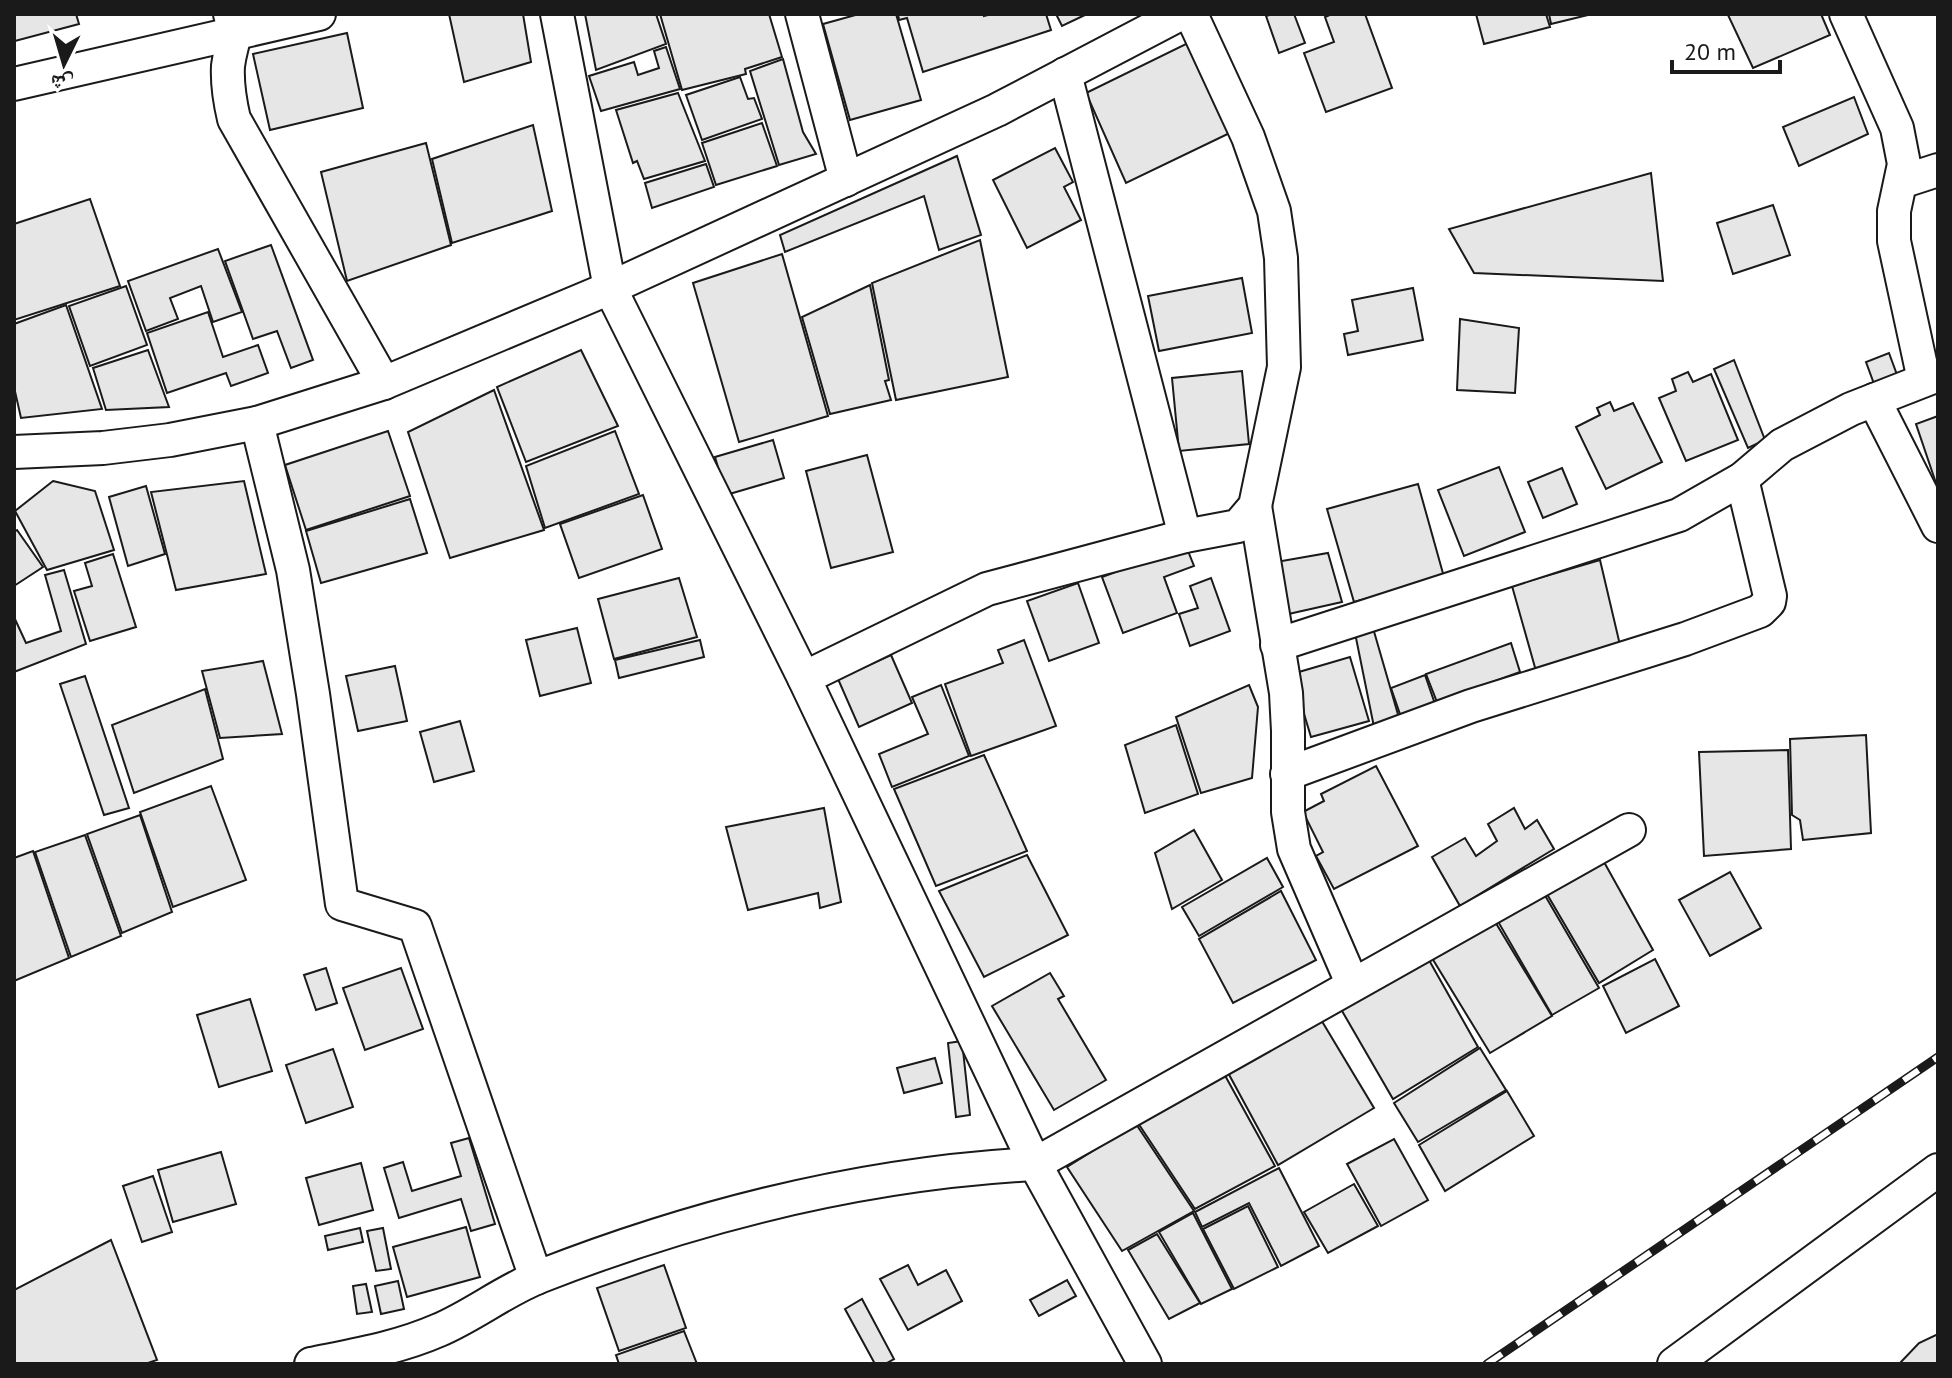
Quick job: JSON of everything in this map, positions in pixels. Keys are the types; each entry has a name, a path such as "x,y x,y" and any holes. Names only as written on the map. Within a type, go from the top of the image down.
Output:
{"street":[{"path":"14,84 233,24 319,14"},
{"path":"557,14 610,288 804,678 1035,1164 1145,1364"},
{"path":"802,14 846,180"},
{"path":"16,456 170,440 257,423 384,383 610,288 846,180 997,110 1180,14"},
{"path":"1191,14 1248,137 1274,211 1281,258 1284,367 1255,506 1286,693 1288,812 1294,849 1352,983"},
{"path":"1277,645 1679,515 1742,479 1782,445 1874,400 1931,378 1894,241 1894,211 1904,164 1897,128 1846,14"},
{"path":"233,24 228,66 234,119 384,383"},
{"path":"1065,74 1185,536"},
{"path":"1901,182 1938,170"},
{"path":"1874,400 1938,526"},
{"path":"257,423 293,570 342,904 415,926 536,1278"},
{"path":"1287,774 1471,706 1685,639 1760,611 1769,602 1770,596 1742,479"},
{"path":"804,678 987,589 1185,536 1238,526 1255,506"},
{"path":"311,1364 375,1352 440,1330 536,1278 654,1234 810,1194 923,1173 1035,1164 1352,983 1629,830"},
{"path":"1674,1364 1938,1170"}],"building":[{"path":"14,14 76,14 79,24 15,41"},
{"path":"449,14 523,14 531,62 464,82"},
{"path":"585,14 656,14 666,44 596,70"},
{"path":"660,14 769,14 782,57 745,69 746,74 682,90"},
{"path":"859,14 896,14 921,100 850,120 823,24"},
{"path":"898,14 1046,14 1051,30 923,72 907,18 899,20"},
{"path":"1056,14 1087,14 1062,26"},
{"path":"1294,14 1305,43 1279,53 1266,16"},
{"path":"1332,14 1365,14 1392,88 1326,112 1304,53 1334,42 1325,17"},
{"path":"1476,14 1546,14 1550,27 1484,44"},
{"path":"1549,14 1592,14 1551,24"},
{"path":"1821,14 1830,35 1753,68 1728,15"},
{"path":"347,33 363,108 270,130 253,54"},
{"path":"1192,41 1236,130 1126,183 1086,93"},
{"path":"666,47 680,89 601,111 589,76 634,62 638,75 659,68 654,51"},
{"path":"783,59 803,132 816,154 779,165 750,71"},
{"path":"740,77 748,99 754,98 762,119 702,140 686,95"},
{"path":"678,93 705,161 644,179 637,161 633,163 616,110"},
{"path":"1854,97 1868,134 1799,166 1783,127"},
{"path":"762,123 777,166 716,185 702,143"},
{"path":"533,125 552,211 452,243 432,159"},
{"path":"426,143 451,245 347,281 321,172"},
{"path":"1055,148 1073,182 1064,187 1081,220 1027,248 993,180"},
{"path":"957,156 981,235 939,250 924,196 785,252 780,235"},
{"path":"706,164 714,187 652,208 645,183"},
{"path":"1651,173 1663,281 1474,273 1449,229"},
{"path":"90,199 120,286 14,320 14,224"},
{"path":"1773,205 1790,255 1733,274 1717,223"},
{"path":"980,240 1008,377 896,400 872,283"},
{"path":"271,245 313,360 291,368 277,331 253,339 225,261"},
{"path":"218,249 242,312 213,322 201,286 170,298 178,319 146,331 128,281"},
{"path":"782,254 828,416 739,442 693,283"},
{"path":"1242,278 1252,333 1159,351 1148,296"},
{"path":"870,285 889,380 885,381 891,400 830,414 802,317"},
{"path":"126,286 147,345 90,366 69,306"},
{"path":"1413,288 1423,340 1348,355 1344,334 1358,331 1352,300"},
{"path":"66,305 102,409 21,418 14,387 14,324"},
{"path":"208,312 223,357 258,345 268,373 231,386 226,373 167,393 147,333"},
{"path":"1460,319 1519,328 1515,393 1457,390"},
{"path":"148,350 169,407 106,410 93,368"},
{"path":"581,350 618,426 526,462 497,387"},
{"path":"1889,353 1900,383 1877,392 1866,362"},
{"path":"1734,360 1765,440 1748,448 1714,369"},
{"path":"1242,371 1249,444 1179,451 1172,378"},
{"path":"1688,372 1693,382 1711,374 1738,440 1686,461 1659,398 1676,391 1672,379"},
{"path":"494,390 544,530 450,558 408,432"},
{"path":"1610,402 1614,411 1633,403 1662,462 1606,489 1576,427 1600,415 1597,408"},
{"path":"1938,416 1938,489 1916,424"},
{"path":"388,431 410,496 306,530 285,465"},
{"path":"615,431 639,494 545,528 526,466"},
{"path":"773,440 784,478 726,495 715,457"},
{"path":"867,455 893,552 831,568 806,471"},
{"path":"1499,467 1525,532 1464,556 1438,490"},
{"path":"1562,468 1577,504 1543,518 1528,482"},
{"path":"53,481 95,491 114,550 47,570 15,511"},
{"path":"244,481 266,574 176,590 151,492"},
{"path":"1418,484 1444,577 1354,602 1327,509"},
{"path":"146,486 165,554 128,566 109,497"},
{"path":"643,495 662,549 579,578 560,524"},
{"path":"410,499 427,553 321,583 306,531"},
{"path":"17,530 43,567 14,586 14,532"},
{"path":"1186,546 1194,566 1164,577 1177,613 1123,633 1102,577"},
{"path":"1328,553 1342,602 1284,615 1276,562"},
{"path":"113,554 136,627 90,641 74,591 92,586 85,563"},
{"path":"1600,560 1620,645 1536,671 1512,586"},
{"path":"64,570 86,644 14,672 14,617 26,643 61,631 45,575"},
{"path":"679,578 697,637 614,659 598,599"},
{"path":"1211,578 1230,631 1190,646 1179,614 1198,608 1190,586"},
{"path":"1078,583 1099,643 1049,661 1027,601"},
{"path":"577,628 591,683 540,696 526,640"},
{"path":"1373,628 1399,718 1374,727 1355,633"},
{"path":"700,640 704,657 619,678 615,660"},
{"path":"1024,640 1056,726 971,756 945,684 1003,663 998,650"},
{"path":"1511,643 1520,672 1437,702 1426,674"},
{"path":"891,655 912,703 859,727 838,679"},
{"path":"1350,657 1369,721 1311,737 1292,674"},
{"path":"263,661 282,734 220,738 202,671"},
{"path":"395,666 407,721 358,731 346,676"},
{"path":"1425,675 1435,704 1401,717 1391,688"},
{"path":"85,676 129,808 104,815 60,684"},
{"path":"941,685 969,756 892,787 879,754 928,734 912,697"},
{"path":"1249,685 1258,707 1252,778 1201,793 1176,717"},
{"path":"205,689 223,759 134,793 112,725"},
{"path":"460,721 474,771 434,782 420,732"},
{"path":"1176,725 1198,794 1145,813 1125,745"},
{"path":"1866,735 1871,833 1803,840 1800,820 1792,815 1790,739"},
{"path":"1788,750 1791,849 1704,856 1699,752"},
{"path":"984,755 1027,851 936,886 894,789"},
{"path":"1376,766 1418,846 1334,889 1316,856 1323,852 1303,812 1324,801 1321,794"},
{"path":"211,786 246,880 173,907 140,812"},
{"path":"824,808 841,902 820,908 818,893 748,910 726,827"},
{"path":"1514,808 1525,829 1537,820 1554,849 1460,906 1432,857 1465,838 1476,856 1497,841 1488,824"},
{"path":"140,815 172,912 122,933 87,834"},
{"path":"1194,830 1222,880 1172,909 1155,853"},
{"path":"85,835 121,936 71,957 35,852"},
{"path":"33,851 69,958 14,981 14,858"},
{"path":"1599,853 1653,950 1599,983 1544,889"},
{"path":"1027,855 1068,935 984,977 939,891"},
{"path":"1267,858 1283,887 1199,936 1182,907"},
{"path":"1730,872 1761,928 1710,956 1679,900"},
{"path":"1281,891 1316,960 1233,1003 1199,939"},
{"path":"1543,892 1599,988 1552,1015 1496,918"},
{"path":"1494,920 1552,1016 1490,1053 1432,958"},
{"path":"1425,953 1478,1047 1393,1099 1338,1004"},
{"path":"1655,959 1679,1006 1626,1033 1603,986"},
{"path":"326,968 337,1003 316,1010 304,975"},
{"path":"401,968 423,1029 365,1050 343,988"},
{"path":"1050,973 1064,996 1058,999 1106,1080 1054,1110 992,1006"},
{"path":"250,999 272,1071 219,1087 197,1015"},
{"path":"1317,1013 1374,1108 1278,1165 1226,1069"},
{"path":"962,1041 970,1115 956,1117 948,1043"},
{"path":"1480,1048 1506,1090 1418,1142 1394,1103"},
{"path":"333,1049 353,1107 306,1123 286,1065"},
{"path":"935,1058 942,1083 904,1093 897,1068"},
{"path":"1222,1070 1275,1166 1195,1209 1138,1123"},
{"path":"1507,1091 1534,1136 1445,1191 1419,1145"},
{"path":"1136,1124 1194,1211 1122,1251 1067,1167"},
{"path":"469,1138 495,1224 471,1231 461,1199 399,1218 384,1168 403,1162 412,1191 461,1176 451,1143"},
{"path":"1394,1139 1428,1200 1381,1226 1347,1164"},
{"path":"221,1152 236,1204 173,1222 158,1170"},
{"path":"361,1163 373,1210 319,1225 306,1178"},
{"path":"1279,1168 1319,1246 1281,1266 1249,1203 1202,1227 1195,1212"},
{"path":"153,1176 172,1232 142,1242 123,1186"},
{"path":"1354,1184 1378,1226 1328,1253 1304,1212"},
{"path":"1248,1206 1278,1267 1234,1289 1203,1229"},
{"path":"1193,1213 1232,1289 1201,1304 1159,1232"},
{"path":"466,1227 480,1277 407,1297 393,1247"},
{"path":"360,1228 363,1242 328,1250 325,1236"},
{"path":"383,1228 391,1269 376,1271 367,1231"},
{"path":"1157,1234 1200,1303 1169,1319 1128,1250"},
{"path":"111,1240 157,1360 145,1364 14,1364 14,1290"},
{"path":"664,1265 686,1328 619,1351 597,1288"},
{"path":"908,1265 918,1285 946,1270 962,1301 908,1330 880,1279"},
{"path":"1067,1280 1076,1296 1039,1316 1030,1300"},
{"path":"398,1281 404,1309 381,1314 375,1286"},
{"path":"366,1284 372,1312 357,1314 353,1286"},
{"path":"862,1299 894,1359 885,1364 875,1364 845,1309"},
{"path":"684,1331 697,1364 619,1364 616,1355"},
{"path":"1938,1334 1938,1364 1899,1364 1919,1343"}],"railway":[{"path":"1487,1364 1938,1057"}]}
